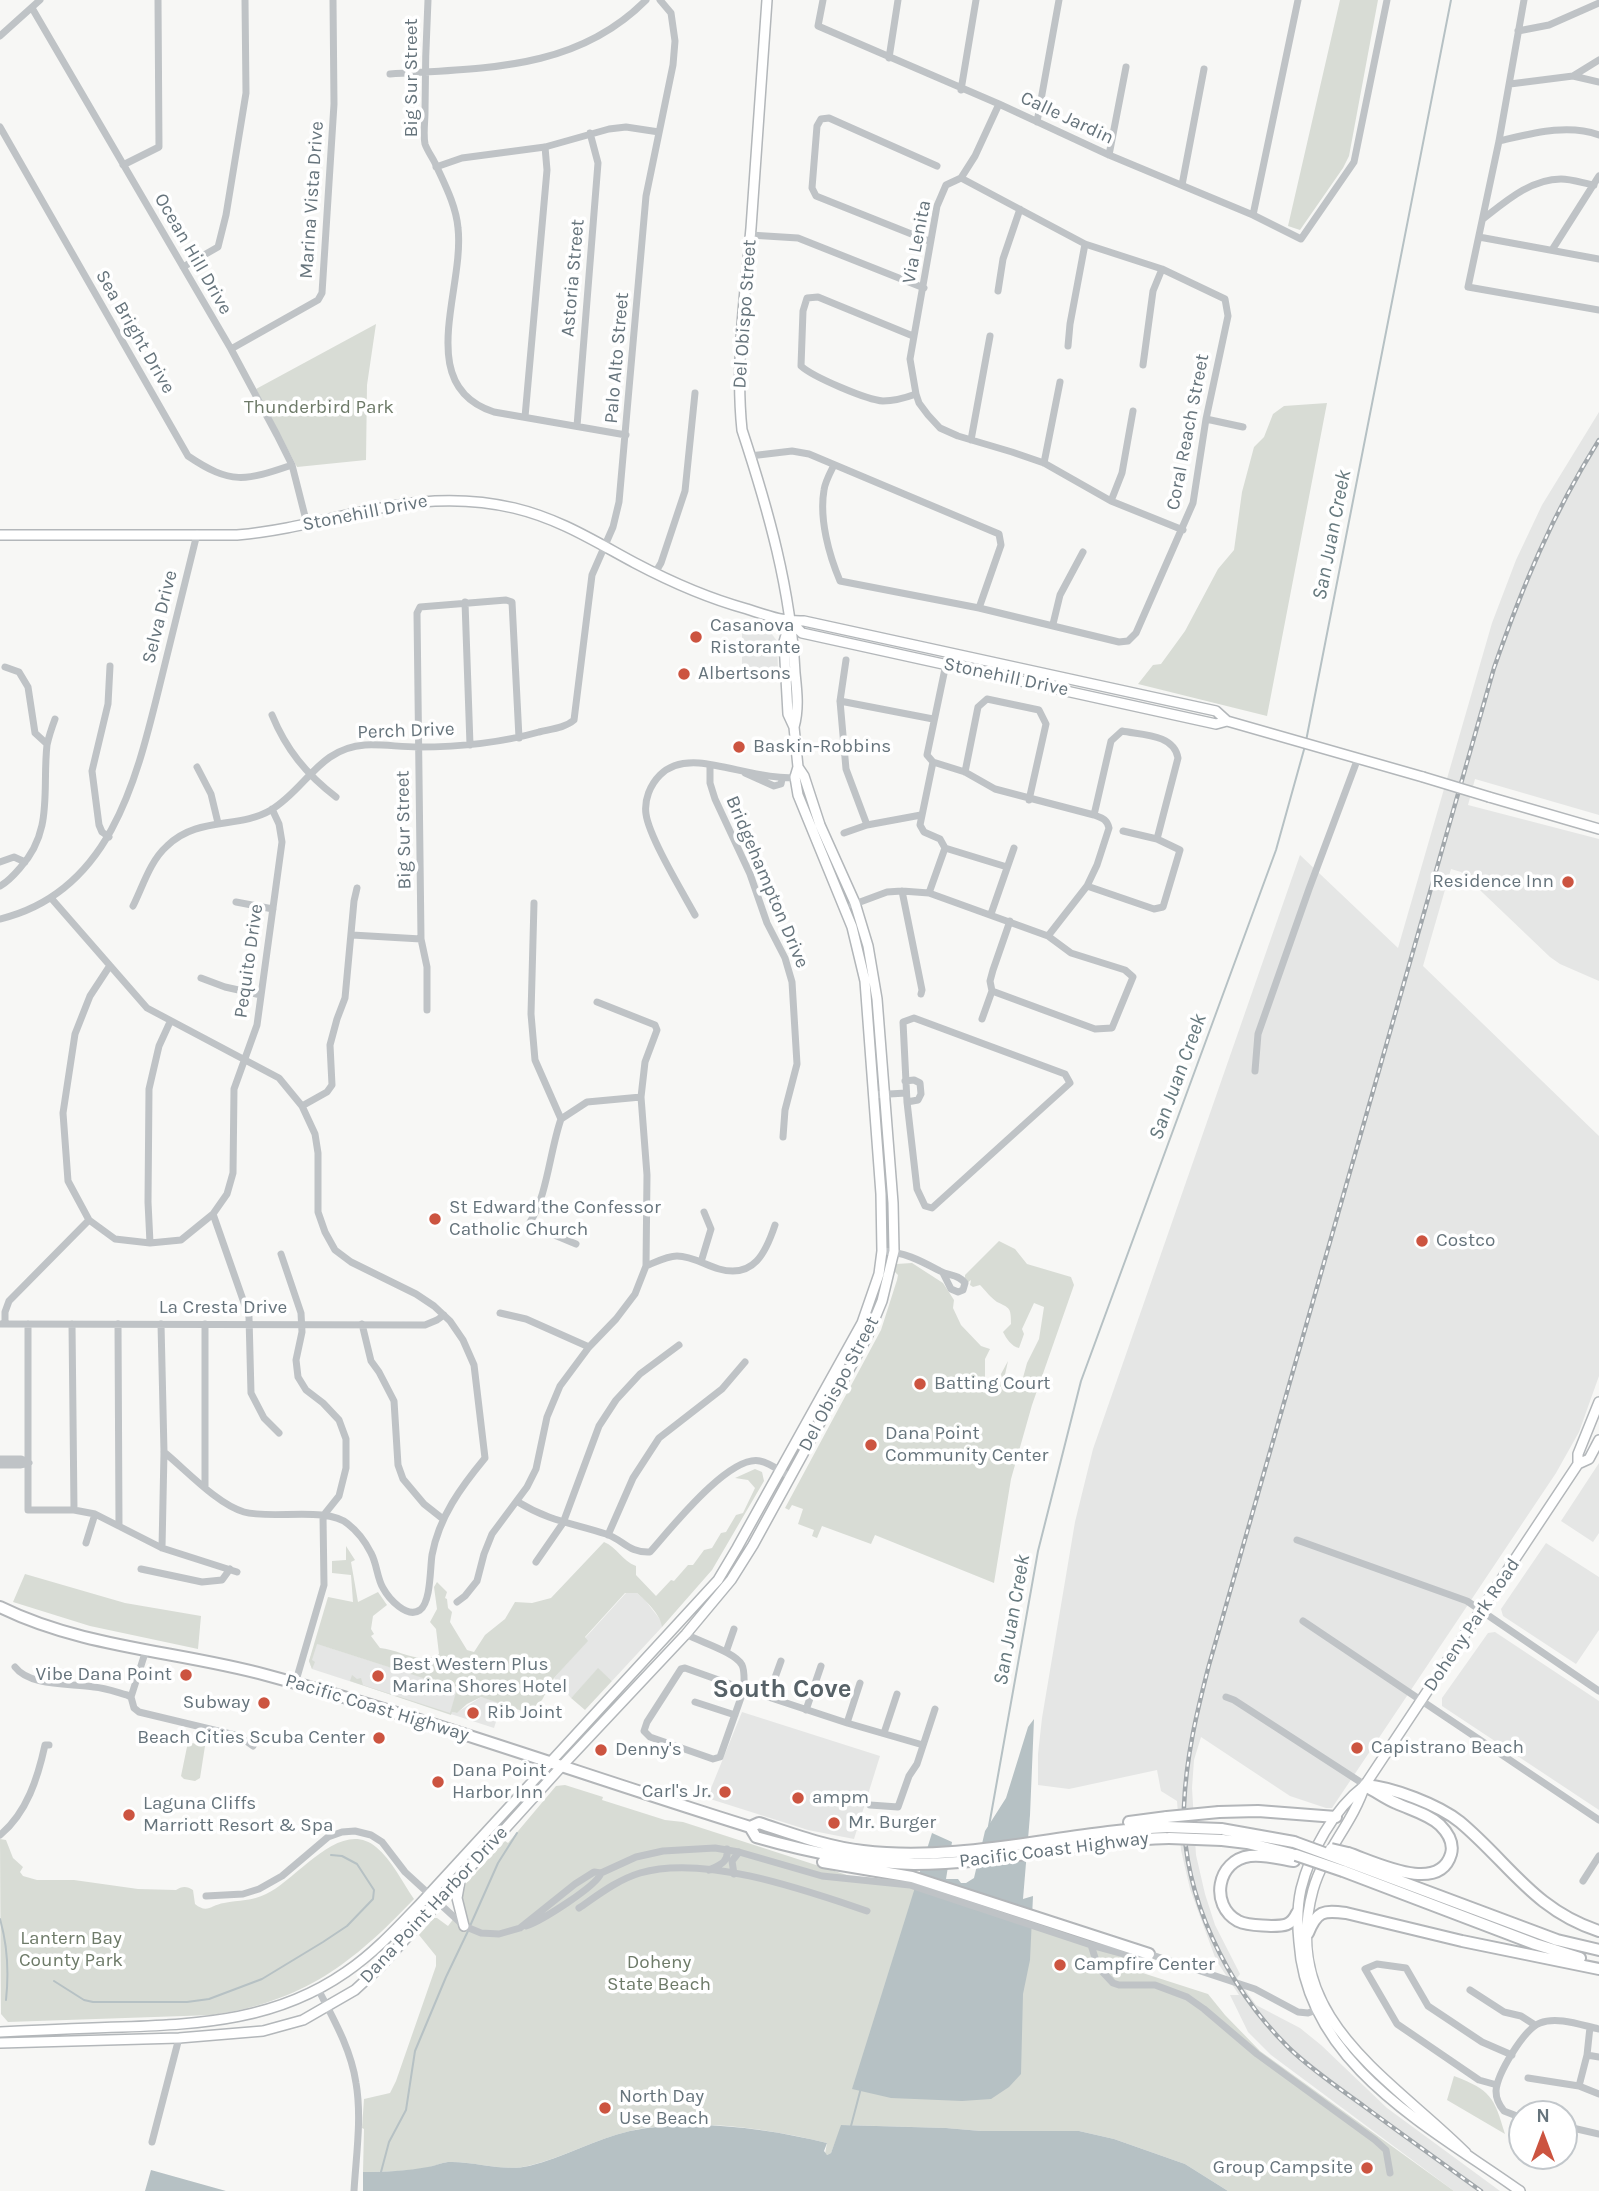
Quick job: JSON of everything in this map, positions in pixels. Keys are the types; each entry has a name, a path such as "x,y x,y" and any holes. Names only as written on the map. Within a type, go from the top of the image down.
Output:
{"highway":[{"name":"Pacific Coast Highway","path":"0,1607 82,1636 241,1668 463,1733 750,1827 756,1837 802,1850 858,1860 916,1859 1067,1838 1126,1839 1168,1827 1294,1842 1535,1944 1599,1963"},
{"path":"1344,1863 1419,1875 1434,1874 1442,1869 1450,1856 1451,1840 1441,1826 1431,1818 1393,1802 1365,1785"},
{"path":"1365,1785 1382,1787 1450,1815 1543,1903 1578,1923 1599,1931"},
{"path":"1067,1838 1168,1827 1219,1812 1279,1812 1336,1817"},
{"name":"Pacific Coast Highway","path":"750,1827 759,1823 842,1848 955,1862 1067,1838"},
{"name":"Pacific Coast Highway","path":"1222,1834 1295,1858 1344,1863 1557,1940 1599,1950"},
{"path":"802,1850 824,1862 911,1881 1043,1924 1149,1954"},
{"path":"1295,1858 1259,1856 1236,1861 1221,1879 1220,1895 1230,1915 1244,1923 1284,1926 1292,1922 1297,1913"},
{"path":"1308,1933 1312,1922 1321,1913 1332,1911 1599,1969"}],"main road":[{"name":"Del Obispo Street","path":"555,1765 718,1580 862,1323 874,1291 882,1251 881,1194 865,981 852,926 803,810 794,727 798,714 790,621 778,553 742,430 740,388 743,306 767,0"},
{"name":"Stonehill Drive","path":"0,535 265,532 407,502 460,500 487,503 541,516 579,531 694,592 790,621 804,621 1216,711 1227,721 1599,829"},
{"name":"Stonehill Drive","path":"790,621 802,634 1216,724 1227,721"},
{"path":"946,664 963,655"},
{"name":"Del Obispo Street","path":"555,1765 686,1634 743,1563 869,1335 882,1301 894,1251 893,1203 874,979 868,946 855,903 799,774"},
{"name":"Doheny Park Road","path":"1578,1464 1578,1454 1599,1402"},
{"name":"Doheny Park Road","path":"1320,2009 1310,1965 1308,1933 1310,1908 1318,1876 1331,1847 1360,1802 1365,1785 1578,1464 1589,1459 1599,1440"},
{"name":"Dana Point Harbor Drive","path":"0,2043 179,2038 263,2031 303,2020 327,2008 355,1990 375,1972 462,1876 555,1765"},
{"name":"Dana Point Harbor Drive","path":"0,2032 213,2022 265,2011 317,1989 346,1973 375,1949 555,1765"},
{"name":"Doheny Park Road","path":"1320,2009 1304,1980 1297,1913 1308,1867 1336,1817 1350,1797 1365,1785"},
{"path":"462,1876 457,1898 464,1926"},
{"path":"1320,2009 1340,2046 1380,2091 1433,2133 1520,2191"},
{"path":"178,2025 179,2038"}],"street":[{"path":"0,36 40,0"},
{"path":"123,165 159,147 158,0"},
{"path":"183,267 218,247 226,215 246,93 245,0"},
{"name":"Marina Vista Drive","path":"231,349 318,300 322,293 334,104 333,0"},
{"name":"Big Sur Street","path":"428,0 425,143 454,206 458,227 459,246 447,355 455,384 465,397 478,407 524,417"},
{"path":"390,74 508,65 566,51 615,28 646,0"},
{"name":"Palo Alto Street","path":"574,720 592,575 612,527 619,502 646,196 673,65 675,41 671,13 660,0"},
{"name":"Calle Jardin","path":"823,0 818,26 1109,155 1253,215 1301,239 1354,162 1387,0"},
{"path":"889,58 898,0"},
{"path":"961,90 976,0"},
{"path":"1037,122 1059,0"},
{"path":"1253,215 1298,0"},
{"path":"1524,0 1499,141 1468,287 1599,310"},
{"path":"1518,31 1549,25 1599,3"},
{"name":"Ocean Hill Drive","path":"32,8 231,349 292,465 307,524"},
{"path":"1573,76 1599,60"},
{"path":"1109,155 1125,67"},
{"path":"1182,185 1204,69"},
{"path":"1510,84 1573,76 1599,82"},
{"name":"Via Lenita","path":"971,440 940,428 919,403 909,359 937,206 946,185 961,178 975,156 999,104"},
{"path":"929,241 816,195 812,188 817,126 821,119 829,118 937,166"},
{"name":"Sea Bright Drive","path":"0,127 188,456 217,474 236,477 259,476 292,465"},
{"path":"436,167 462,158 545,148 590,133 626,128 659,132"},
{"path":"1499,141 1540,131 1588,131 1599,135"},
{"name":"Astoria Street","path":"577,426 598,163 590,133"},
{"path":"545,148 547,170 524,417 626,435"},
{"path":"1552,250 1599,176"},
{"path":"961,178 1085,244 1162,270 1153,290 1143,365"},
{"path":"1483,219 1536,183 1561,179 1594,185"},
{"path":"998,290 1003,258 1020,209"},
{"path":"750,235 798,238 924,288"},
{"path":"1479,237 1599,259"},
{"path":"1068,346 1085,244"},
{"name":"Coral Reach Street","path":"1053,624 1119,642 1128,641 1136,633 1193,503 1206,419 1228,316 1225,299 1162,270"},
{"path":"914,336 818,297 807,298 803,311 801,366 811,375 881,401 902,399 916,394"},
{"path":"990,336 971,440 1044,463 1111,501 1183,530"},
{"path":"1044,463 1060,382"},
{"path":"655,573 662,563 685,491 695,393"},
{"path":"1111,501 1122,473 1133,411"},
{"path":"1206,419 1243,426"},
{"path":"750,456 792,452 809,454 999,534 1001,545 979,608"},
{"path":"834,465 824,488 822,508 831,559 840,581 1053,624 1059,595 1083,552"},
{"name":"Selva Drive","path":"0,919 51,898 79,876 109,837 130,794 197,534"},
{"path":"470,745 465,602 512,602 519,738"},
{"name":"Big Sur Street","path":"427,1010 427,967 421,939 417,613 420,607 465,602"},
{"path":"846,660 840,701 846,769 867,825"},
{"path":"946,664 927,755 933,762 965,772 995,789 1094,815 1105,820 1109,828 1087,886 1048,936"},
{"path":"109,837 102,832 99,825 92,771 108,704 110,666"},
{"path":"5,667 19,672 28,687 35,733 47,744"},
{"path":"965,772 978,707 987,699 1039,710 1046,724 1029,800"},
{"path":"840,701 933,719"},
{"path":"272,715 289,750 318,782 336,797"},
{"path":"0,886 25,862 39,836 46,813 47,744 55,719"},
{"name":"Perch Drive","path":"133,906 155,860 167,845 191,829 262,815 285,800 324,759 363,745 470,745 519,738 565,726 574,720"},
{"path":"1094,815 1111,741 1122,731 1169,741 1177,749 1178,758 1157,839"},
{"path":"1255,1071 1258,1034 1339,804 1354,775 1358,758"},
{"path":"929,893 945,848 940,838 924,832 920,825 933,762"},
{"path":"695,915 651,830 646,806 652,784 671,767 689,763 741,771 774,786 781,784 782,779 799,774"},
{"name":"Bridgehampton Drive","path":"710,765 710,783 715,799 750,874 767,923 785,958 792,982 797,1064 792,1092 785,1110 783,1137"},
{"path":"197,767 211,794 218,823"},
{"name":"Pequito Drive","path":"214,1214 227,1194 233,1173 234,1089 257,1025 282,842 279,824 272,809"},
{"path":"845,833 867,825 921,815"},
{"path":"1087,886 1154,909 1161,909 1165,904 1180,849 1157,839 1123,831"},
{"path":"945,848 1007,867"},
{"path":"991,914 1014,848"},
{"path":"0,862 13,857 25,862"},
{"path":"302,1106 327,1092 331,1085 330,1045 345,998 357,888"},
{"path":"902,891 921,994"},
{"path":"846,910 855,903 887,892 929,893 1048,936 1071,953 1125,970 1133,977 1111,1028 1095,1029 992,991"},
{"path":"51,898 147,1008 279,1078 302,1106 315,1133 318,1153 318,1212 335,1250 363,1270 416,1294 444,1315 463,1340 474,1364 485,1458 466,1481 443,1519 433,1549 427,1599 422,1609 416,1612 406,1612 383,1588 371,1553 355,1530 340,1518 246,1512 223,1503 164,1452"},
{"path":"236,902 273,909"},
{"path":"534,903 531,1014 535,1060 561,1119"},
{"path":"982,1019 992,991 990,981 993,970 1010,921"},
{"path":"352,935 421,939"},
{"path":"109,967 90,996 75,1034 63,1113 68,1181 89,1220 115,1239 150,1243 181,1240 214,1214 248,1317 251,1393 264,1419 279,1433"},
{"path":"201,978 225,987 261,995"},
{"path":"457,1602 477,1581 492,1534 518,1502 536,1469 547,1417 560,1386 589,1347 616,1320 635,1294 646,1266 647,1175 641,1097 645,1062 657,1030 655,1025 597,1002"},
{"path":"914,1018 1065,1074 1070,1083 932,1208 925,1206 917,1189 905,1081 903,1022 914,1018"},
{"path":"150,1243 149,1089 159,1045 170,1022"},
{"path":"905,1081 914,1080 920,1083 921,1094 918,1100 907,1102"},
{"path":"873,1095 906,1093"},
{"path":"576,1244 530,1222 537,1212 553,1141 561,1119 587,1102 641,1097"},
{"path":"701,1262 711,1229 704,1212"},
{"path":"2,1324 9,1301 89,1220"},
{"path":"646,1266 672,1256 681,1256 721,1270 741,1270 760,1260 775,1226"},
{"path":"882,1251 894,1251 920,1259 943,1272"},
{"path":"281,1254 301,1313 296,1360 298,1377 306,1390 339,1420 345,1439 346,1468 339,1496 323,1516 324,1585 295,1684"},
{"path":"500,1313 526,1319 589,1347"},
{"name":"La Cresta Drive","path":"2,1324 425,1325 444,1315"},
{"path":"28,1324 27,1510 74,1510 95,1514 162,1548 233,1571 222,1580 202,1582 141,1569"},
{"path":"72,1324 74,1510"},
{"path":"118,1324 119,1526"},
{"path":"161,1324 164,1452 162,1548"},
{"path":"205,1324 205,1486"},
{"path":"362,1324 371,1361 394,1401 398,1465 403,1479 424,1504 443,1519"},
{"path":"537,1562 563,1523 598,1426 616,1400 640,1374 679,1345"},
{"path":"608,1535 633,1478 659,1438 722,1389 745,1362"},
{"path":"0,1459 21,1459 29,1463"},
{"path":"518,1502 539,1515 608,1535 635,1553 650,1552 720,1478 751,1461 761,1461 789,1476"},
{"path":"0,1465 29,1463"},
{"path":"86,1543 95,1514"},
{"path":"1297,1541 1467,1601 1599,1691"},
{"path":"1303,1621 1599,1820"},
{"path":"726,1652 734,1629"},
{"path":"686,1634 731,1654 742,1666 744,1689 735,1715 720,1757 713,1759 650,1737 644,1731 647,1722 681,1669 685,1668 744,1689 846,1723 923,1745"},
{"path":"146,1650 131,1698 132,1704 139,1712 239,1736 253,1746"},
{"path":"768,1697 781,1661"},
{"path":"15,1667 23,1675 65,1686 92,1686 131,1698"},
{"path":"806,1710 821,1667"},
{"path":"846,1723 860,1683"},
{"path":"884,1733 897,1694"},
{"path":"1226,1697 1365,1785"},
{"path":"695,1702 735,1715"},
{"path":"870,1805 898,1807 935,1709"},
{"path":"0,1835 14,1822 25,1806 45,1745 49,1745"},
{"path":"206,1896 243,1894 259,1889 277,1879 328,1837 349,1830 367,1833 379,1839 405,1872 428,1895 464,1926 477,1932 506,1933 525,1927 599,1879 601,1873"},
{"path":"525,1927 562,1896 594,1875 636,1857 663,1850 700,1847 727,1849 822,1876 911,1881"},
{"path":"709,1870 725,1861 728,1857 727,1849"},
{"path":"734,1874 732,1861 739,1852"},
{"path":"1583,1881 1599,1856"},
{"path":"579,1908 612,1886 638,1874 667,1868 709,1870 782,1884 867,1911"},
{"path":"1043,1924 1091,1945 1128,1955 1149,1954 1255,1989 1298,2012 1320,2009"},
{"path":"1091,1945 1098,1967 1112,1983 1119,1986 1162,1986 1199,2005 1257,2054 1375,2140 1386,2150 1390,2173"},
{"path":"1497,2085 1479,2080 1397,2024 1365,1969 1377,1964 1406,1968 1428,2006 1482,2042 1512,2055"},
{"path":"317,1989 342,2037 356,2082 358,2127 354,2191"},
{"path":"1470,1990 1504,2012 1535,2025"},
{"path":"1508,2113 1497,2098 1497,2085 1518,2043 1535,2025 1557,2021 1599,2029"},
{"path":"1579,2086 1587,2055 1590,2027"},
{"path":"152,2142 179,2038"},
{"path":"1587,2055 1599,2057"},
{"path":"1528,2078 1579,2086 1599,2094"},
{"path":"1578,2129 1599,2134"}],"shaded area":[{"path":"1599,412 1599,815 1475,779 1468,805 1599,839 1599,981 1550,957 1461,872 1451,869 1423,966 1599,1136 1599,1376 1579,1432 1556,1473 1332,1808 1290,1796 1201,1737 1194,1760 1192,1788 1196,1855 1215,1925 1240,1974 1237,1978 1256,2005 1300,2028 1387,2108 1500,2191 1454,2191 1271,2055 1248,2032 1230,1995 1239,1995 1216,1960 1190,1889 1181,1850 1177,1801 1161,1791 1157,1770 1069,1789 1038,1785 1038,1754 1075,1522 1093,1449 1300,855 1398,948 1492,623 1516,560 1542,505"},
{"path":"742,625 771,633 777,641 778,671 758,670 742,665"},
{"path":"1599,1463 1599,1533 1593,1542 1561,1521"},
{"path":"1546,1543 1599,1577 1599,1630 1576,1664 1503,1616 1501,1609"},
{"path":"626,1593 637,1593 645,1600 662,1622 662,1627 612,1681 598,1669 571,1698 554,1678 587,1641 585,1638"},
{"path":"1495,1632 1599,1701 1599,1810 1442,1706 1442,1698 1488,1633"},
{"path":"315,1643 458,1689 451,1711 456,1713 481,1697 502,1703 494,1728 312,1669 309,1661"},
{"path":"742,1712 880,1756 854,1839 808,1830 707,1798"},
{"path":"1034,1719 1023,1899 1033,1896 1030,1960 1023,1994 1021,2074 1009,2087 991,2099 962,2101 891,2098 852,2089 932,1833 952,1842 946,1879 958,1879 961,1883 966,1883 974,1878 985,1831 1006,1798 1028,1727"},
{"path":"679,2125 729,2126 779,2133 827,2143 824,2151 827,2155 831,2153 841,2125 981,2131 1079,2131 1114,2139 1185,2164 1228,2191 363,2191 363,2172 430,2167 448,2162 519,2168 617,2134"},
{"path":"151,2170 226,2191 145,2191"}],"green space":[{"path":"1340,0 1378,0 1349,156 1300,230 1288,226"},
{"name":"Thunderbird Park","path":"376,324 367,385 366,460 297,467 256,389"},
{"path":"1327,403 1267,716 1138,684 1153,665 1161,664 1185,631 1218,569 1234,550 1242,492 1254,447 1264,437 1273,414 1284,406"},
{"path":"999,1241 1015,1249 1027,1264 1071,1277 1074,1285 1032,1405 1011,1479 994,1583 875,1535 871,1544 822,1526 817,1538 812,1536 814,1530 798,1524 803,1509 792,1505 789,1510 785,1508 881,1330 897,1280 898,1275 893,1270 896,1264 912,1263 943,1283 954,1300 953,1308 961,1325 981,1346 990,1349 985,1359 985,1378 997,1383 1002,1380 1001,1374 1008,1361 1004,1379 1021,1385 1027,1363 1039,1339 1044,1307 1034,1303 1022,1329 1024,1334 1019,1348 1016,1347 1003,1332 1011,1324 1009,1309 980,1285 973,1287 970,1285 971,1280 967,1283 965,1280 965,1275"},
{"path":"755,1469 762,1472 764,1481 712,1570 662,1627 656,1613 641,1596 637,1593 625,1593 585,1637 588,1641 554,1678 542,1700 528,1713 481,1697 451,1715 350,1681 352,1675 357,1679 361,1678 363,1685 450,1713 457,1689 317,1644 312,1669 309,1661 328,1597 353,1602 351,1575 332,1573 332,1561 346,1560 346,1546 355,1560 351,1562 358,1602 378,1592 387,1605 373,1616 371,1629 374,1634 371,1636 380,1648 418,1658 439,1654 436,1629 430,1622 437,1609 434,1587 437,1582 447,1592 445,1598 452,1612 450,1622 467,1650 474,1652 485,1635 505,1619 515,1602 532,1603 551,1598 604,1542 636,1566 636,1575 656,1596 688,1565 693,1565 704,1550 712,1548 736,1515 743,1513 755,1488 748,1480 735,1478"},
{"path":"25,1574 125,1603 201,1616 198,1649 90,1626 13,1602"},
{"path":"598,1668 612,1681 585,1710 571,1698"},
{"path":"188,1742 205,1746 200,1778 195,1781 181,1776"},
{"name":"Doheny State Beach","path":"565,1785 603,1797 602,1800 665,1820 683,1822 850,1876 909,1881 1128,1952 1124,1967 1208,1994 1260,2051 1454,2191 1228,2191 1185,2164 1114,2139 1079,2131 981,2131 842,2125 831,2153 827,2155 827,2143 803,2138 729,2126 679,2125 630,2131 541,2163 518,2168 448,2162 419,2169 363,2172 364,2099 390,2093 436,1966 436,1956 419,1935 434,1918 448,1926 461,1909 460,1890 505,1841 508,1843 556,1786"},
{"name":"Lantern Bay County Park","path":"0,1839 6,1840 13,1858 23,1867 20,1872 23,1876 37,1880 74,1880 138,1889 176,1890 187,1887 193,1890 195,1904 206,1909 266,1894 334,1845 348,1840 362,1840 376,1847 387,1858 414,1899 369,1943 324,1976 274,2000 245,2009 213,2015 8,2022 1,2014"},
{"path":"1454,2076 1476,2086 1489,2096 1498,2111 1505,2134 1447,2100"}],"waterway":[{"name":"San Juan Creek","path":"1306,741 1451,0"},
{"name":"San Juan Creek","path":"989,1826 1038,1551 1081,1381 1276,850 1305,746"},
{"path":"470,1926 498,1863 517,1833"},
{"path":"54,1981 84,2000 93,2002 187,2002 209,1999 262,1979 347,1926 373,1899 374,1890 357,1864 342,1856 331,1855"},
{"path":"0,1919 7,1960 6,2000"},
{"path":"381,2172 389,2142 406,2110 415,2051 468,1931"},
{"name":"San Juan Creek","path":"851,2126 861,2088"}],"railway":[{"path":"1481,2191 1307,2064 1267,2024 1246,1997 1212,1937 1190,1873 1185,1839 1185,1788 1193,1734 1209,1665 1494,668 1540,551 1599,440"}],"place":[{"name":"Casanova Ristorante","path":"696,637"},
{"name":"Albertsons","path":"684,674"},
{"name":"Baskin-Robbins","path":"739,747"},
{"name":"Residence Inn","path":"1568,882"},
{"name":"St Edward the Confessor Catholic Church","path":"435,1219"},
{"name":"Costco","path":"1422,1241"},
{"name":"Batting Court","path":"920,1384"},
{"name":"Dana Point Community Center","path":"871,1445"},
{"name":"Vibe Dana Point","path":"186,1675"},
{"name":"Best Western Plus Marina Shores Hotel","path":"378,1676"},
{"name":"Subway","path":"264,1703"},
{"name":"Rib Joint","path":"473,1713"},
{"name":"Beach Cities Scuba Center","path":"379,1738"},
{"name":"Capistrano Beach","path":"1357,1748"},
{"name":"Denny's","path":"601,1750"},
{"name":"Dana Point Harbor Inn","path":"438,1782"},
{"name":"Carl's Jr.","path":"725,1792"},
{"name":"ampm","path":"798,1798"},
{"name":"Laguna Cliffs Marriott Resort & Spa","path":"129,1815"},
{"name":"Mr. Burger","path":"834,1823"},
{"name":"Campfire Center","path":"1060,1965"},
{"name":"North Day Use Beach","path":"605,2108"},
{"name":"Group Campsite","path":"1367,2168"}],"district":[{"name":"South Cove","path":"782,1690"}]}
